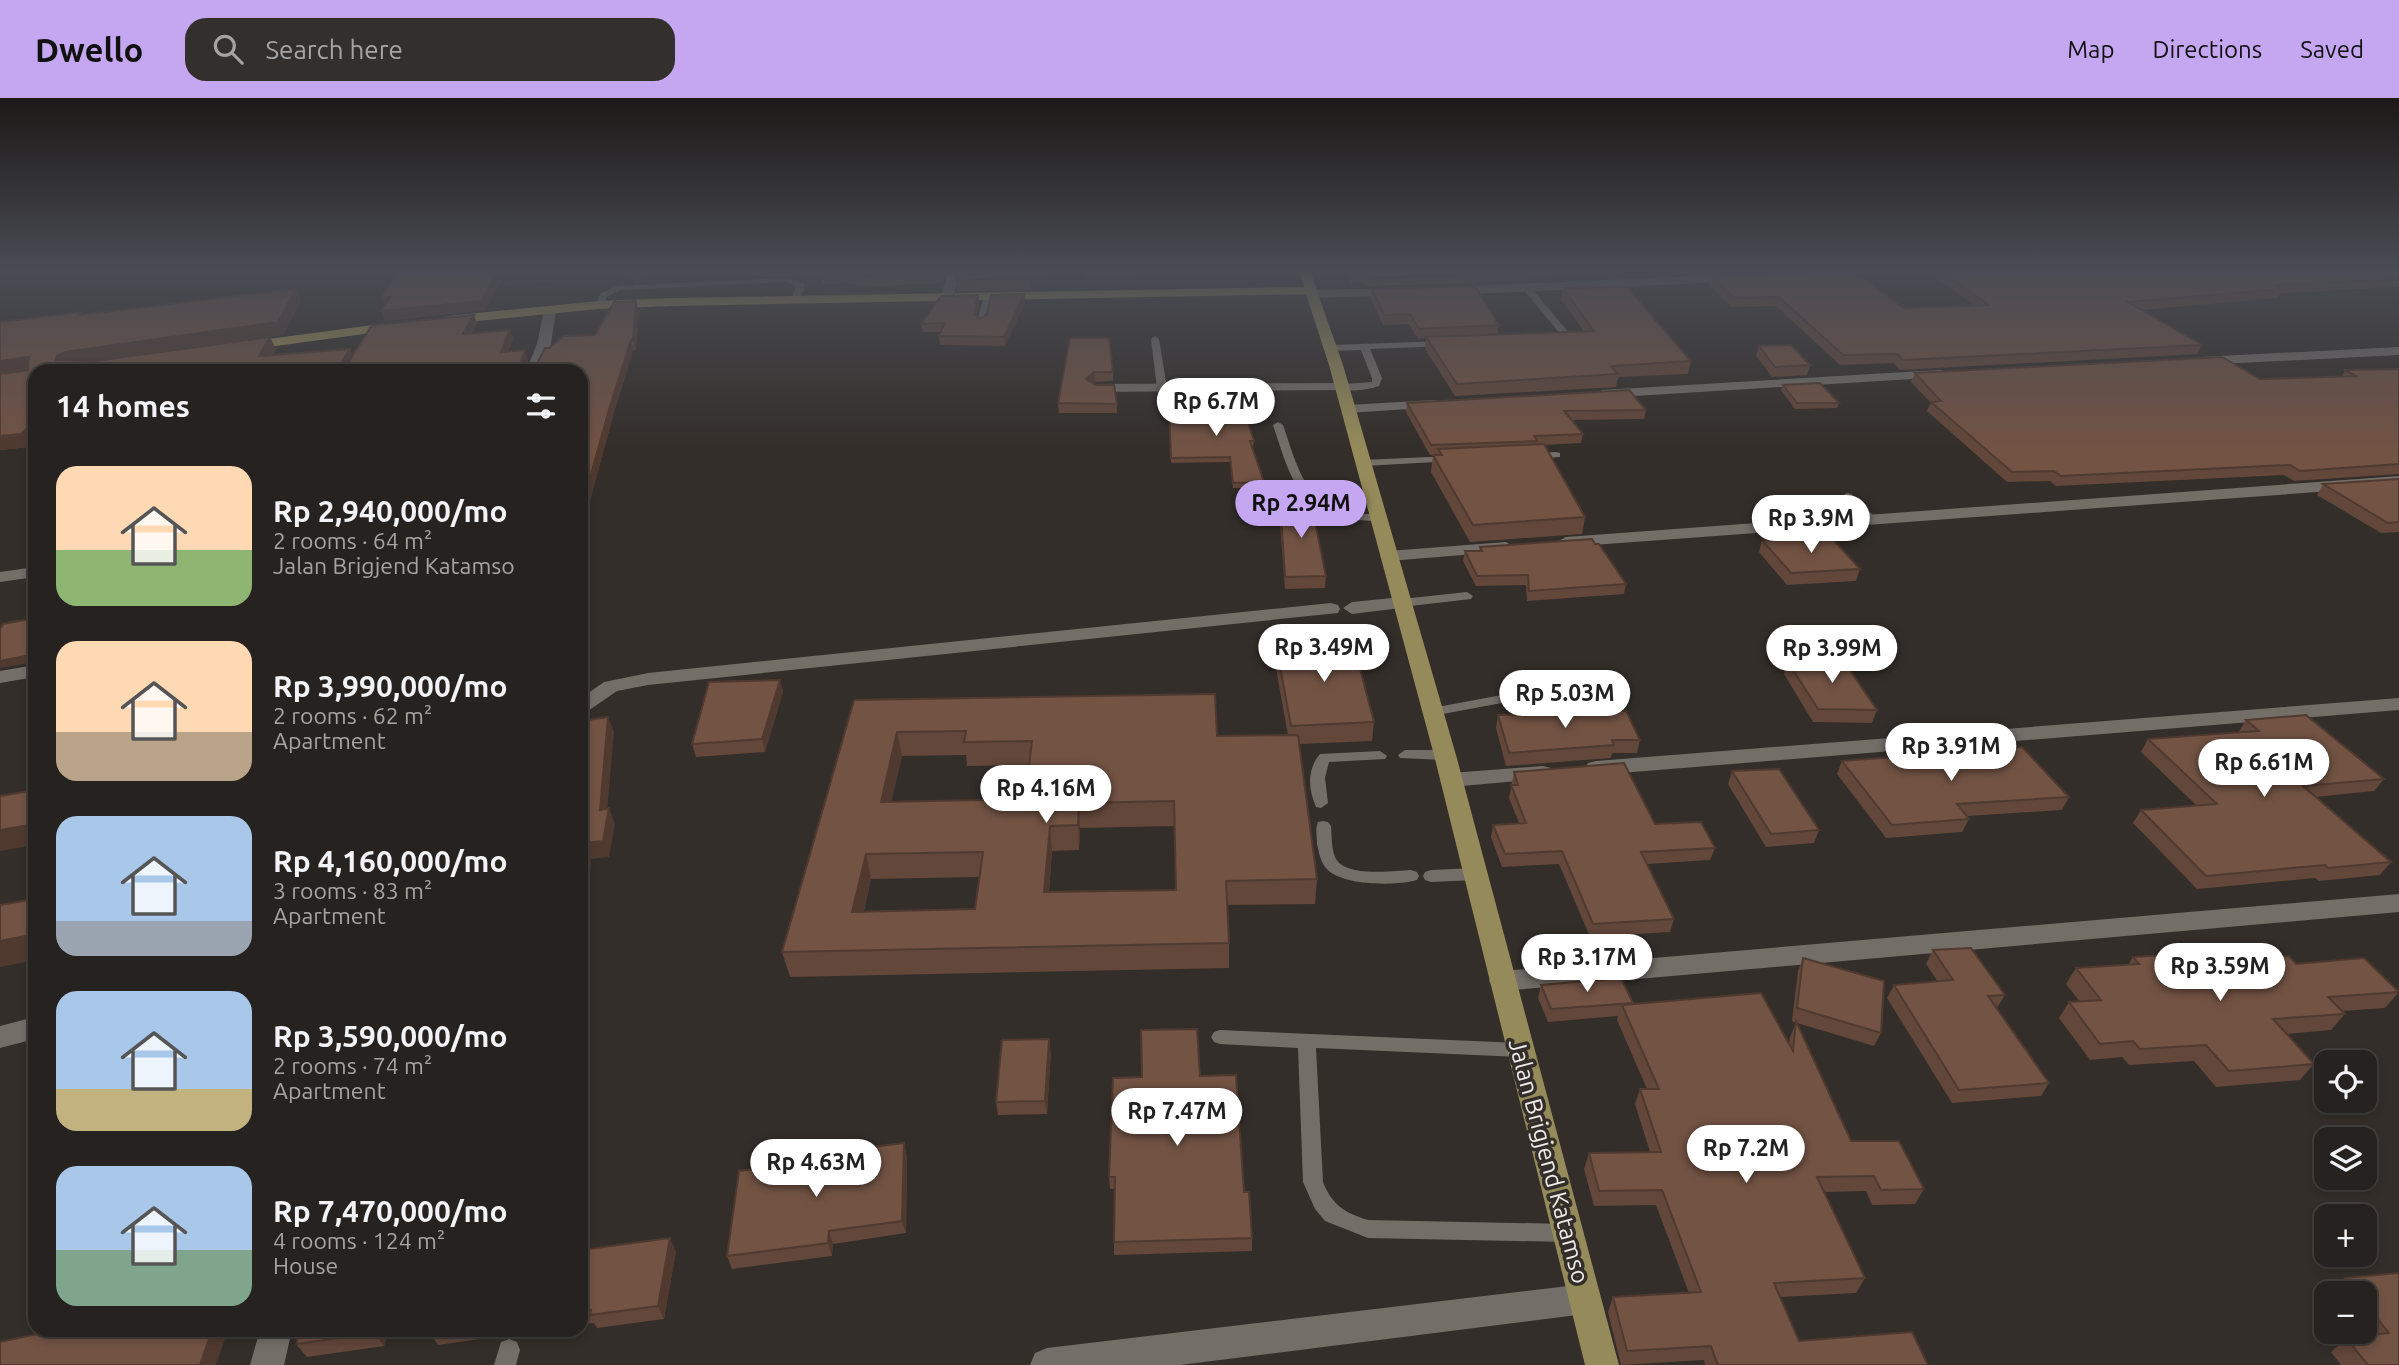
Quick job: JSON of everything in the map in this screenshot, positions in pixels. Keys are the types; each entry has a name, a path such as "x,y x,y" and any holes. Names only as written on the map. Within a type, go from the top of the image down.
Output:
{"highway":[{"path":"237,347 369,329"}],"main road":[{"name":"Jalan Brigjend Katamso","path":"1324,329 1445,755 1602,1365"}],"street":[{"path":"536,364 547,329"},
{"path":"2191,361 2399,351"},
{"path":"1583,395 1955,373"},
{"path":"1096,388 1162,388 1445,404"},
{"path":"1554,543 2399,481"},
{"path":"1389,556 1527,545"},
{"path":"0,577 28,573"},
{"path":"1352,608 1402,603"},
{"path":"588,702 611,686 648,679 1331,609"},
{"path":"0,677 28,672"},
{"path":"1451,780 2399,704"},
{"path":"1502,981 2399,903"},
{"path":"0,1037 28,1030"},
{"path":"1047,1365 1585,1299"},
{"path":"267,1365 273,1337"}],"lane":[{"path":"1547,340 1564,338 1566,335 1561,329"},
{"path":"1155,339 1162,388"},
{"path":"1331,348 1456,343"},
{"path":"1345,398 1376,384 1377,378 1365,347"},
{"path":"1278,425 1304,491 1320,506 1335,513 1379,518"},
{"path":"1515,456 1556,455"},
{"path":"1364,463 1460,459"},
{"path":"1847,496 1870,518"},
{"path":"1402,603 1467,596"},
{"path":"1432,712 1572,686"},
{"path":"1321,803 1317,770 1319,762 1325,757 1380,755"},
{"path":"1405,755 1445,755"},
{"path":"1323,826 1329,861 1334,867 1361,877 1411,876"},
{"path":"1431,876 1475,874"},
{"path":"1220,1037 1520,1050"},
{"path":"1307,1039 1313,1182 1320,1204 1336,1219 1368,1229 1568,1233"}],"building":[{"path":"0,329 227,329 65,352 57,356 56,360 95,361 270,337 259,356 350,349 340,364 28,364 29,357 0,361"},
{"path":"369,329 466,329 463,334 510,330 501,352 524,350 521,363 537,364 347,364"},
{"path":"598,329 634,329 633,340 610,406 588,485 588,364 537,364 545,348 549,348 564,336 595,335"},
{"path":"942,329 1008,329 1004,337 939,336"},
{"path":"1593,329 1663,329 1691,361 1611,366 1618,374 1457,384 1426,337 1594,331"},
{"path":"1814,329 2175,329 2202,345 1903,360 1897,354 1843,355"},
{"path":"1070,338 1109,338 1113,372 1094,372 1086,379 1096,385 1114,385 1117,404 1058,403"},
{"path":"1791,345 1810,365 1775,367 1759,346"},
{"path":"2222,357 2260,379 2356,376 2345,370 2399,369 2399,464 2300,471 2290,465 2061,476 2054,471 2012,472 1931,402 1941,401 1915,373"},
{"path":"28,370 28,427 21,434 0,436 0,374"},
{"path":"1820,383 1839,403 1797,403 1783,385"},
{"path":"1629,390 1646,410 1564,411 1583,434 1534,436 1537,441 1431,445 1407,403"},
{"path":"1235,394 1240,407 1243,407 1254,441 1250,441 1264,482 1233,483 1230,457 1171,458 1169,409 1223,408 1222,397"},
{"path":"1544,444 1585,517 1473,525 1433,455 1442,455 1438,449"},
{"path":"2399,479 2399,522 2388,523 2323,484"},
{"path":"1310,498 1326,576 1285,577 1280,499"},
{"path":"1830,536 1860,569 1791,573 1762,540"},
{"path":"1592,539 1595,544 1599,544 1626,584 1529,591 1528,575 1477,576 1465,551 1482,551 1480,547"},
{"path":"28,619 28,655 0,661 0,629 3,624"},
{"path":"1353,642 1374,722 1291,726 1276,645"},
{"path":"1843,660 1877,710 1818,709 1788,662"},
{"path":"780,680 762,739 692,744 709,682"},
{"path":"1215,694 1217,736 1298,735 1317,879 1226,881 1229,943 782,952 854,700","holes":["966,731 964,742 1032,741 1025,799 881,802 897,732","1174,801 1176,890 1044,892 1050,826 1078,825 1079,803","983,852 975,909 852,912 866,854"]},
{"path":"1626,711 1640,740 1612,740 1614,745 1509,753 1498,715"},
{"path":"2306,715 2384,779 2303,786 2391,862 2206,876 2141,810 2217,804 2148,739 2259,731 2246,720"},
{"path":"608,717 600,810 609,808 603,841 588,843 588,720"},
{"path":"2022,747 2069,797 1957,804 1969,819 1892,825 1842,761"},
{"path":"1624,763 1655,824 1701,822 1715,848 1641,852 1674,919 1593,924 1562,851 1505,854 1493,825 1526,823 1511,785 1518,785 1514,772"},
{"path":"1779,769 1819,830 1771,834 1732,771"},
{"path":"28,791 28,825 0,830 0,796"},
{"path":"28,900 28,935 0,941 0,905"},
{"path":"1971,948 2005,995 1988,996 2049,1083 1959,1090 1894,985 1953,980 1933,950"},
{"path":"2212,952 2220,961 2289,956 2296,964 2364,958 2399,992 2328,997 2345,1014 2273,1019 2314,1064 2229,1071 2206,1045 2140,1049 2133,1041 2100,1044 2069,1002 2101,1000 2076,968 2139,964 2133,957"},
{"path":"1803,958 1884,981 1881,1033 1797,1008"},
{"path":"1621,978 1633,1003 1551,1009 1541,985"},
{"path":"1761,993 1793,1051 1796,1021 1851,1141 1899,1141 1924,1189 1881,1190 1874,1176 1817,1177 1865,1278 1774,1283 1799,1341 1912,1332 1928,1365 1718,1365 1711,1346 1627,1351 1613,1297 1701,1292 1662,1190 1599,1191 1589,1153 1661,1152 1640,1089 1659,1089 1622,1005"},
{"path":"1197,1029 1200,1076 1236,1075 1244,1192 1249,1192 1252,1238 1114,1242 1115,1177 1109,1177 1113,1078 1142,1077 1141,1030"},
{"path":"1049,1039 1045,1101 996,1102 1002,1040"},
{"path":"904,1143 902,1221 829,1231 828,1243 727,1256 739,1171 843,1157 843,1151"},
{"path":"670,1238 658,1306 590,1315 588,1249"},
{"path":"2399,1273 2399,1365 2368,1365 2351,1344 2377,1344 2377,1334 2389,1333 2377,1318 2377,1281 2347,1281 2345,1278"},
{"path":"28,1336 210,1337 200,1365 0,1365 0,1342"},
{"path":"298,1337 346,1337 296,1344"}]}
